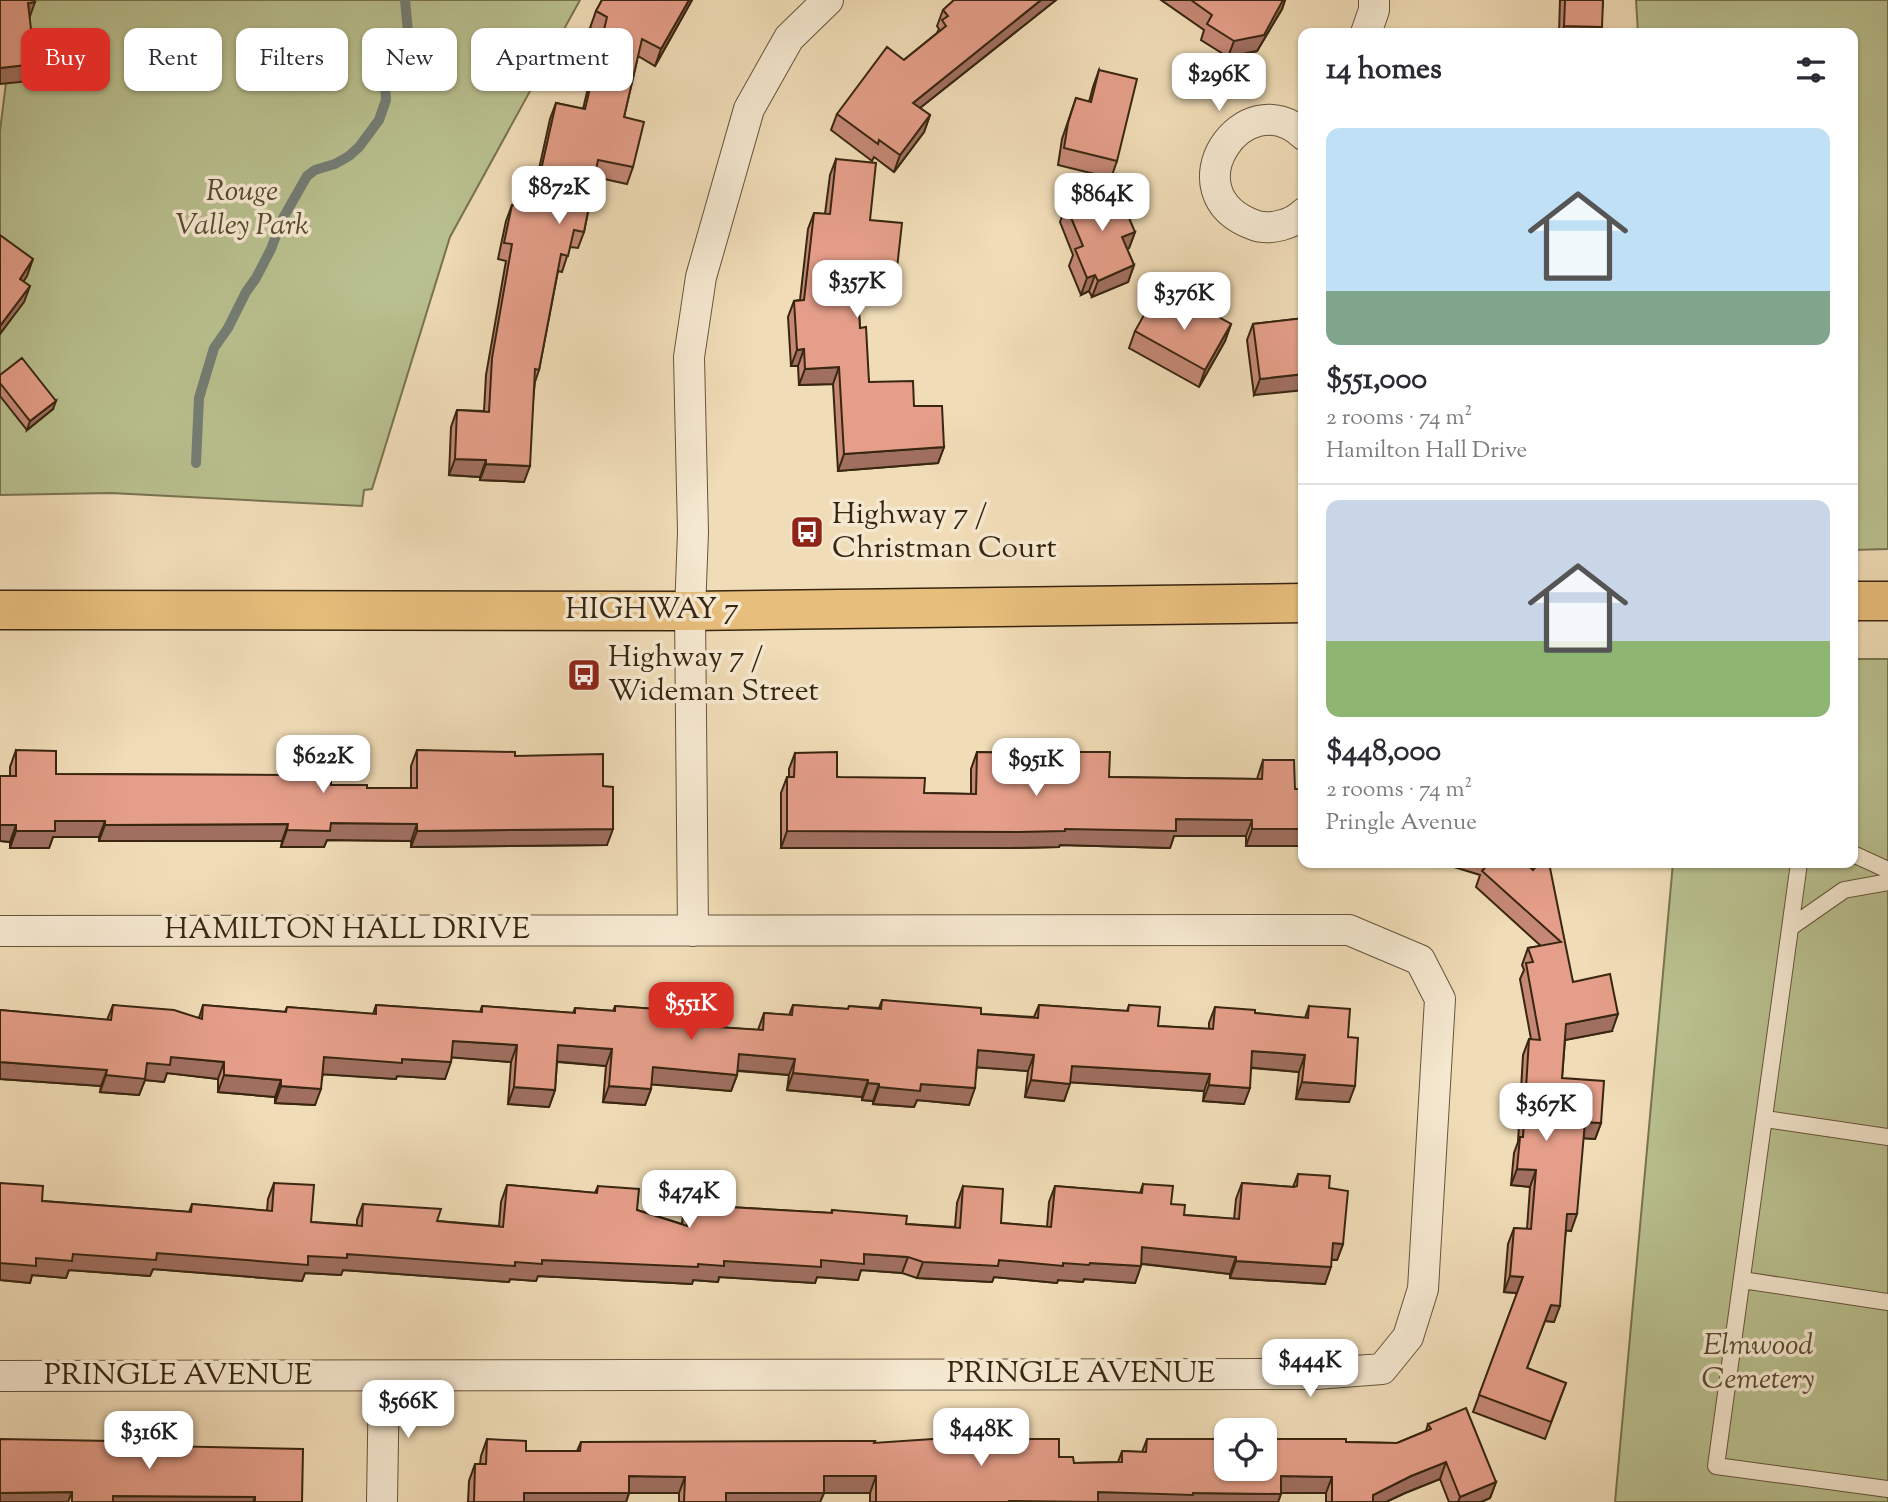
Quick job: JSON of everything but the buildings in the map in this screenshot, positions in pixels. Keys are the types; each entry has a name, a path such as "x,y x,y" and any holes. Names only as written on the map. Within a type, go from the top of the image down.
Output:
{"main road":[{"path":"1858,601 1888,601"},
{"name":"HIGHWAY 7","path":"0,610 690,611 1298,603"}],"street":[{"path":"693,931 690,611 693,532 689,357 701,277 749,109 789,38 828,0"},
{"path":"1368,28 1374,10 1374,0"},
{"path":"1298,127 1278,121 1257,121 1237,130 1223,145 1215,164 1215,185 1224,204 1239,219 1258,227 1279,226 1298,218"},
{"name":"PRINGLE AVENUE","path":"0,1376 1316,1374 1382,1369 1408,1337 1423,1289 1440,999 1420,960 1349,930 693,931"},
{"name":"HAMILTON HALL DRIVE","path":"0,931 693,931"},
{"path":"382,1502 384,1377"}],"lane":[{"path":"1858,856 1888,870"},
{"path":"1798,868 1716,1466 1888,1489"},
{"path":"1791,927 1844,890 1888,882"},
{"path":"1765,1119 1888,1137"},
{"path":"1742,1280 1888,1302"}],"green space":[{"name":"Rouge Valley Park","path":"9,0 580,0 565,28 471,28 471,91 530,91 450,237 372,489 364,490 362,506 111,493 0,495 0,131 12,34"},
{"path":"1636,0 1888,0 1888,549 1858,550 1858,28 1638,28"},
{"name":"Elmwood Cemetery","path":"1858,659 1888,659 1888,1502 1615,1502 1673,868 1858,868"}],"waterway":[{"path":"196,463 199,398 214,348 256,278 282,220 307,176 349,156 379,120 386,100 388,67 408,32 405,0"}],"place":[{"name":"Highway 7 / Christman Court","path":"807,532"},
{"name":"Highway 7 / Wideman Street","path":"584,675"}]}
